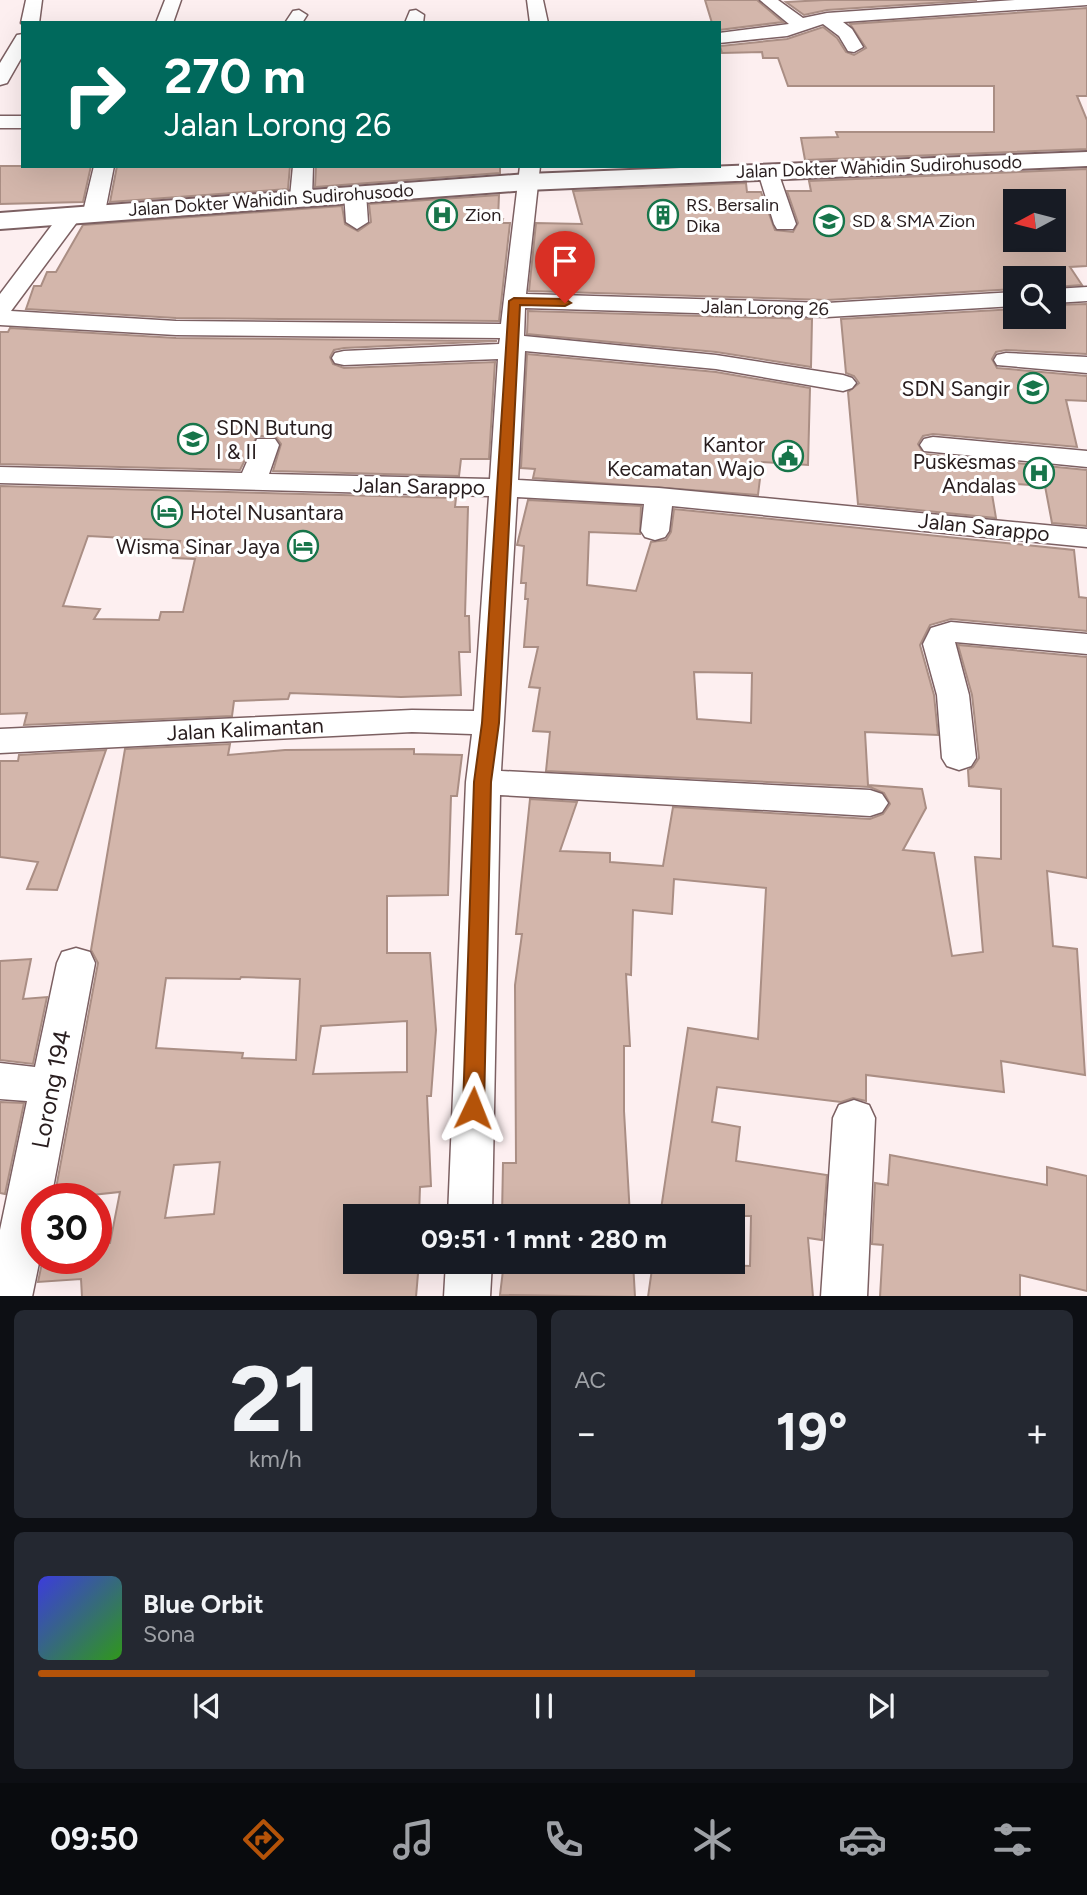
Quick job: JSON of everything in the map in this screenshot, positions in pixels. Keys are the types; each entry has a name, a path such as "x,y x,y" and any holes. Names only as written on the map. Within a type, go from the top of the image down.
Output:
{"main road":[{"name":"Jalan Dokter Wahidin Sudirohusodo","path":"0,221 355,193 528,174 768,172 1087,159"}],"street":[{"path":"30,21 34,0"},
{"path":"165,21 173,0"},
{"path":"536,0 539,21"},
{"path":"768,0 799,24"},
{"path":"721,38 787,31 799,24 827,18 1087,0"},
{"path":"865,15 881,36"},
{"path":"827,18 846,33 854,47"},
{"path":"0,79 21,42"},
{"path":"0,122 21,122"},
{"path":"0,310 83,213 103,168"},
{"path":"301,197 303,168"},
{"path":"768,172 785,224"},
{"path":"470,1204 483,782 491,723 514,331 528,174"},
{"path":"355,193 357,222"},
{"path":"1066,295 1087,294"},
{"name":"Jalan Lorong 26","path":"514,331 801,310 1003,300"},
{"path":"0,318 176,328 514,331 843,383"},
{"path":"344,358 514,331"},
{"path":"1006,360 1087,365"},
{"path":"253,481 266,445"},
{"path":"933,445 1087,459"},
{"name":"Jalan Sarappo","path":"0,475 506,488 659,496 1087,537"},
{"path":"655,531 659,496"},
{"path":"959,758 953,695 939,644 942,635 951,632 1087,644"},
{"name":"Jalan Kalimantan","path":"0,741 412,721 491,723"},
{"path":"483,782 870,803"},
{"name":"Lorong 194","path":"9,1296 76,963"},
{"path":"0,1081 52,1086"},
{"path":"844,1296 854,1118"},
{"path":"467,1296 468,1274"}],"building":[{"path":"705,0 757,0 783,22 721,30 721,21 711,21"},
{"path":"977,0 827,10 804,15 786,2"},
{"path":"1087,8 1087,96 1077,96 1087,120 1087,149 805,160 801,138 838,137 836,132 994,132 994,86 788,86 778,58 763,58 762,52 722,53 721,50 721,46 787,39 823,27 837,38 846,52 854,55 866,48 850,24"},
{"path":"0,166 91,168 83,202 0,204"},
{"path":"117,168 290,168 288,189 110,202"},
{"path":"316,168 500,168 500,173 315,187"},
{"path":"1087,169 1087,266 1070,267 1082,285 1066,286 1066,266 1003,266 1003,290 827,300 529,291 536,223 582,224 573,191 746,183 747,192 761,192 775,230 793,232 798,223 787,191 811,191 809,181"},
{"path":"499,195 498,219 503,219 502,223 510,223 499,321 176,318 26,309 34,286 41,286 47,272 56,272 83,225 342,206 345,224 358,231 371,222 369,204"},
{"path":"1087,304 1087,354 1006,350 996,352 992,359 997,368 1087,376 1087,401 1066,400 1077,447 933,434 923,436 918,444 924,454 1087,470 1087,526 1052,523 1045,486 990,482 996,518 858,504 848,392 859,383 854,376 846,373 841,319 1003,310 1003,329 1066,329 1066,305"},
{"path":"528,311 812,319 811,367 716,352 527,334"},
{"path":"10,328 176,338 497,341 344,348 334,350 330,357 333,364 344,368 495,362 489,459 461,459 459,476 273,471 281,444 275,436 257,436 240,470 0,464 0,332 8,332"},
{"path":"527,354 716,372 810,388 808,465 762,462 758,495 533,478 535,469 521,468"},
{"path":"0,486 456,498 455,507 468,507 465,616 469,616 470,652 459,652 461,695 401,697 290,693 288,699 234,701 232,716 24,725 27,713 0,714","holes":["88,536 180,541 173,558 195,559 183,612 161,612 159,620 94,619 100,609 63,606"]},
{"path":"528,500 641,506 640,534 589,532 587,585 636,591 651,542 666,540 671,532 674,509 1074,550 1079,597 1087,598 1087,631 951,619 930,625 920,645 934,695 938,735 865,732 868,785 922,789 926,808 903,850 934,853 952,956 983,952 975,857 1001,859 1001,789 969,786 968,770 979,758 972,695 958,645 1087,657 1087,878 1047,871 1053,946 1077,949 1085,1075 1001,1061 1004,1092 866,1075 866,1101 853,1098 841,1102 717,1087 712,1122 740,1127 736,1161 827,1175 822,1240 808,1238 813,1296 648,1296 651,1274 745,1274 745,1266 750,1266 751,1216 745,1216 745,1204 662,1204 688,1028 758,1039 766,888 674,879 672,914 633,910 631,975 626,974 630,1046 624,1046 624,1111 629,1204 502,1204 503,1163 516,1163 515,985 522,934 516,934 530,799 577,802 560,851 610,853 610,862 663,866 673,807 870,819 883,814 890,804 884,793 870,787 546,771 550,732 533,731 540,688 529,687 538,647 524,647 528,599 525,599 526,583 521,583 524,546 517,545","holes":["694,672 752,673 751,723 697,719"]},
{"path":"230,744 228,755 285,750 414,749 414,754 462,755 457,796 451,796 448,895 387,896 387,953 430,953 436,1030 431,1096 427,1096 431,1186 420,1187 419,1204 343,1204 343,1274 418,1274 416,1296 82,1296 81,1279 38,1282 40,1274 112,1274 112,1233 120,1192 112,1193 112,1183 57,1183 98,963 91,950 125,749","holes":["166,978 300,979 296,1060 242,1058 243,1053 156,1048","407,1021 407,1072 313,1074 321,1026","220,1162 214,1214 165,1218 174,1165"]},
{"path":"106,750 57,890 27,889 38,862 0,857 0,761 18,761 19,755"},
{"path":"31,959 23,999 47,997 33,1064 0,1060 0,961"},
{"path":"0,1102 24,1103 5,1194 0,1193"},
{"path":"890,1155 1047,1185 1047,1167 1087,1176 1087,1291 1020,1275 1020,1296 880,1296 883,1245 872,1244 875,1183 888,1185"},
{"path":"503,1274 634,1274 635,1296 500,1295"}],"place":[{"name":"Zion","path":"442,215"},
{"name":"RS. Bersalin Dika","path":"663,215"},
{"name":"SD & SMA Zion","path":"829,221"},
{"name":"SDN Sangir","path":"1033,388"},
{"name":"SDN Butung I & II","path":"193,439"},
{"name":"Kantor Kecamatan Wajo","path":"788,456"},
{"name":"Puskesmas Andalas","path":"1039,473"},
{"name":"Hotel Nusantara","path":"167,512"},
{"name":"Wisma Sinar Jaya","path":"303,546"}],"route":[{"path":"473,1108 483,782 491,723 512,386 514,301 565,303"}]}
